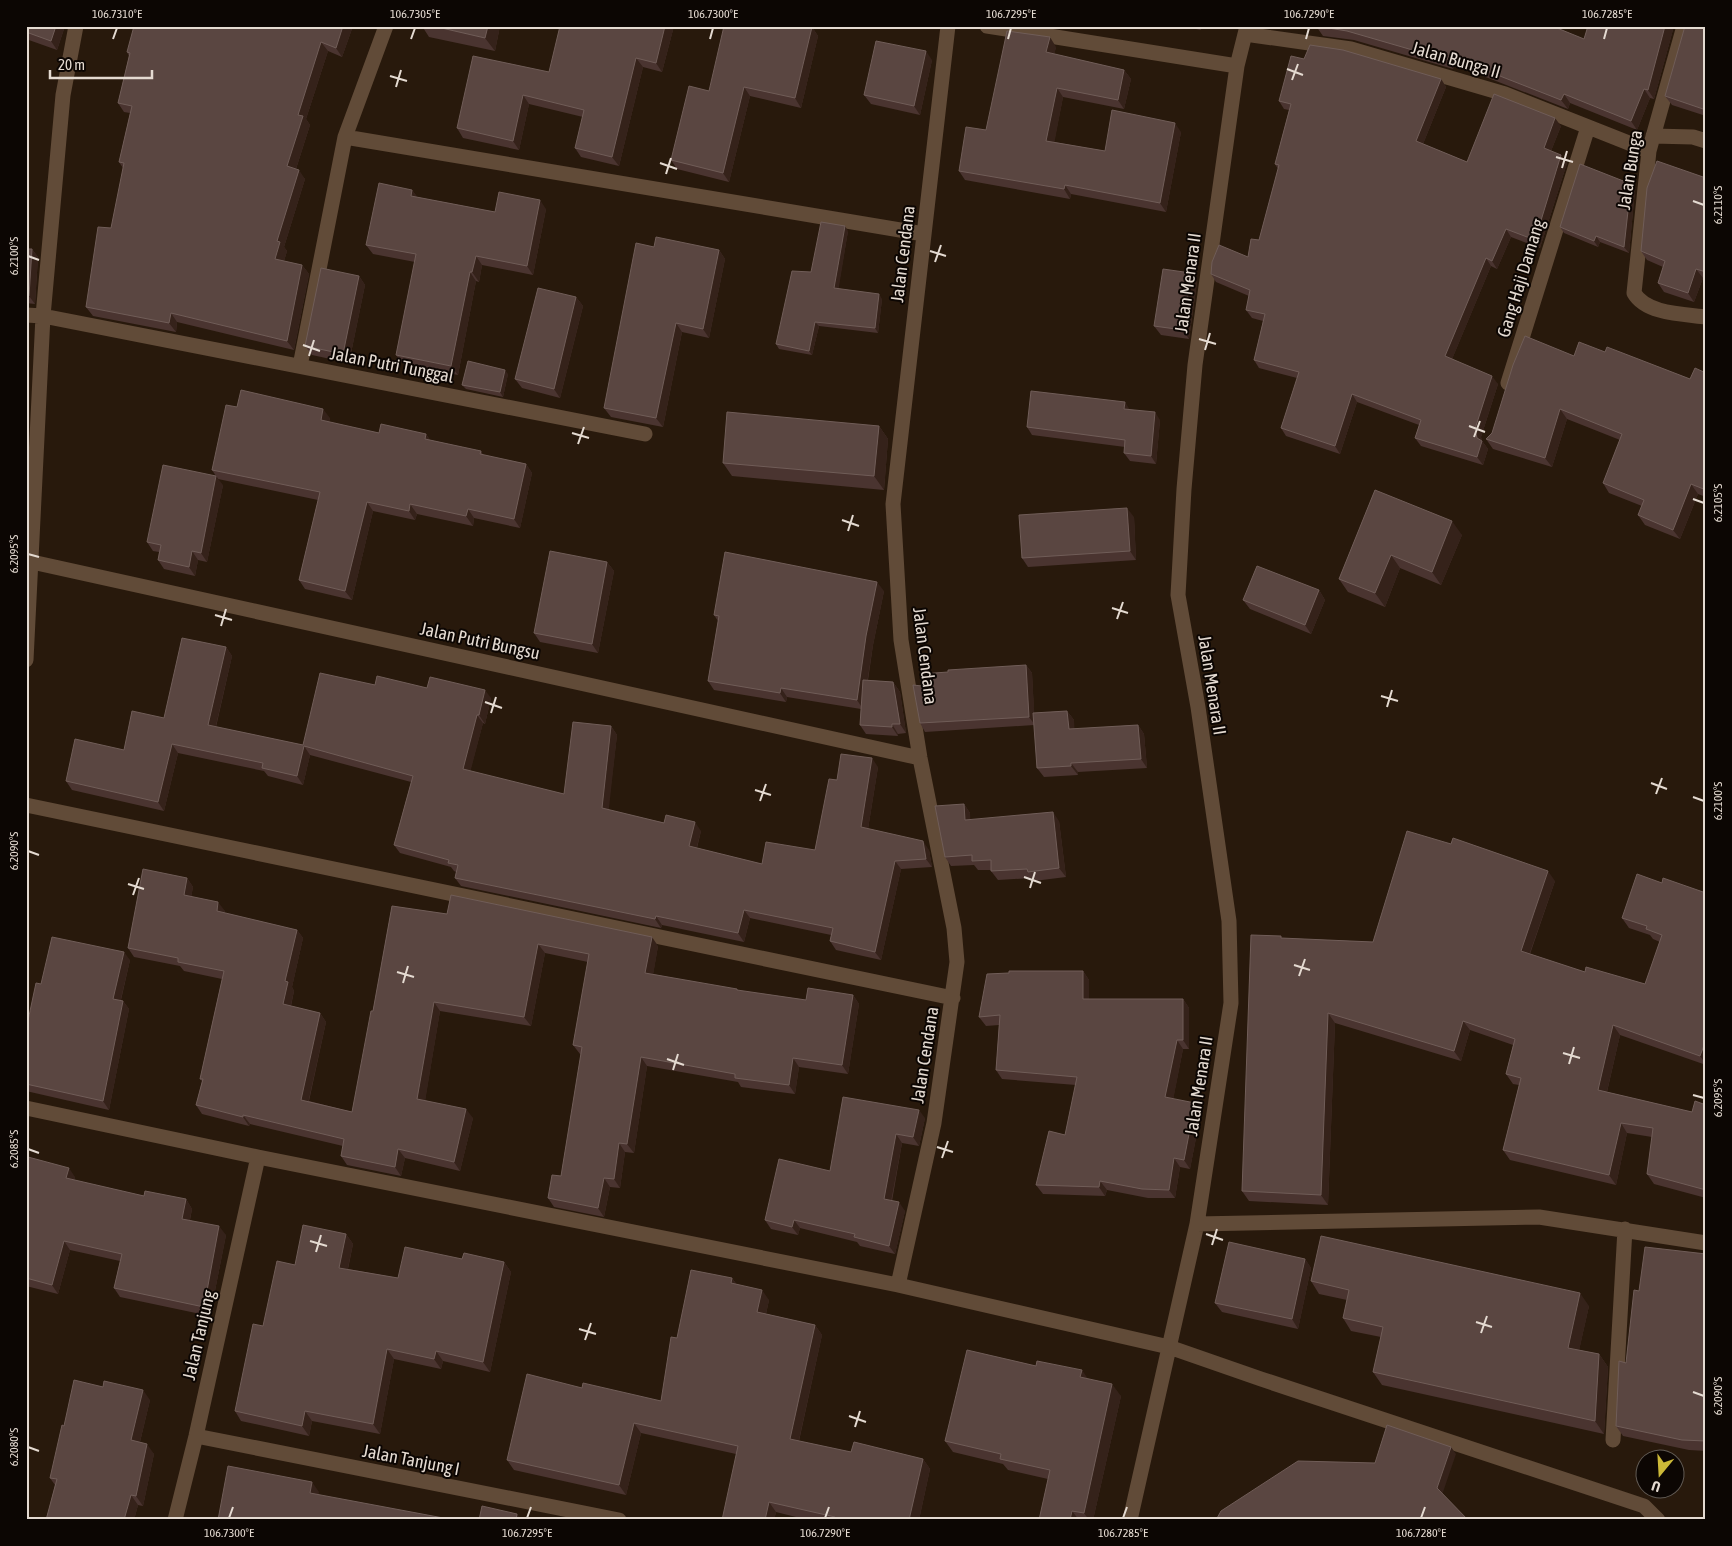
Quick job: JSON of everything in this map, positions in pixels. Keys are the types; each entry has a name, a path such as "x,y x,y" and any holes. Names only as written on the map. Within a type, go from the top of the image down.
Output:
{"street":[{"path":"26,660 43,316 63,95 76,26"},
{"path":"300,366 345,137 386,26"},
{"name":"Jalan Cendana","path":"898,1285 934,1123 957,962 954,928 920,758 901,640 893,504 948,26"},
{"path":"987,26 1237,66"},
{"name":"Jalan Bunga","path":"1684,26 1651,143 1634,293 1638,301 1650,308 1706,318"},
{"name":"Jalan Menara II","path":"1130,1520 1197,1224 1231,1003 1229,921 1198,707 1178,595 1184,489 1195,365 1237,66 1246,30"},
{"name":"Jalan Bunga II","path":"1246,30 1352,49 1505,94 1588,127 1651,143 1693,137 1706,141"},
{"name":"Gang Haji Damang","path":"1505,393 1588,127"},
{"path":"345,137 924,234"},
{"name":"Jalan Putri Tunggal","path":"26,314 645,434"},
{"name":"Jalan Putri Bungsu","path":"32,562 920,758"},
{"path":"26,805 953,998"},
{"path":"26,1108 258,1157 898,1285 1169,1347 1644,1506 1658,1520"},
{"name":"Jalan Tanjung","path":"175,1520 196,1436 258,1157"},
{"path":"1197,1224 1539,1217 1706,1243"},
{"path":"1614,1440 1625,1229"},
{"name":"Jalan Tanjung I","path":"196,1436 619,1520"}],"building":[{"path":"26,26 56,26 51,41 26,32"},
{"path":"134,26 343,26 336,48 321,42 298,115 303,116 287,166 299,170 277,241 280,242 275,259 302,265 287,341 171,313 169,323 86,307 98,227 111,228 124,163 119,162 132,106 118,103 130,53 127,52"},
{"path":"433,26 488,26 485,38"},
{"path":"560,26 665,26 656,63 636,58 612,157 575,148 584,110 523,95 513,141 457,128 473,56 549,72"},
{"path":"724,26 812,27 795,98 744,87 723,173 671,160 689,86 709,91"},
{"path":"1316,26 1552,26 1584,39 1588,26 1665,26 1648,90 1644,89 1631,121 1564,94 1561,100 1449,56 1447,60 1347,31"},
{"path":"1685,26 1706,26 1706,110 1665,96"},
{"path":"1007,31 1050,37 1046,52 1124,70 1118,100 1057,88 1046,141 1105,151 1112,110 1175,123 1160,203 1065,185 1064,189 959,171 966,127 986,130"},
{"path":"876,41 926,51 914,106 864,95"},
{"path":"1310,45 1343,50 1441,79 1416,141 1467,162 1494,94 1555,118 1544,148 1561,155 1535,240 1506,229 1492,261 1486,258 1445,356 1492,376 1475,429 1477,438 1482,441 1477,457 1415,438 1421,420 1352,394 1335,446 1281,428 1299,372 1254,360 1265,314 1246,310 1250,290 1211,274 1212,262 1219,245 1248,257 1251,239 1259,240 1279,165 1275,164 1291,104 1279,101 1291,56 1304,59"},
{"path":"1657,161 1706,178 1706,272 1696,269 1688,293 1658,283 1665,261 1641,251 1647,188"},
{"path":"1580,164 1631,184 1624,247 1596,236 1594,241 1560,227"},
{"path":"379,183 412,190 411,196 495,212 499,192 540,200 527,266 476,256 472,272 470,272 451,366 396,355 416,254 366,245"},
{"path":"821,222 845,226 834,288 879,294 875,328 815,322 809,351 776,344 792,271 811,272"},
{"path":"656,237 719,250 703,329 676,323 656,418 604,408 636,243 654,247"},
{"path":"26,249 32,249 29,296 26,295"},
{"path":"321,268 359,276 343,354 305,346"},
{"path":"1163,269 1191,273 1183,330 1154,326"},
{"path":"538,288 576,297 554,389 515,379"},
{"path":"1525,336 1574,356 1579,342 1605,352 1607,347 1690,379 1695,368 1706,373 1706,490 1691,484 1673,530 1638,515 1644,500 1603,483 1622,434 1560,409 1545,458 1486,439 1492,433 1513,365"},
{"path":"468,361 505,370 500,392 462,385"},
{"path":"241,390 323,409 321,420 379,433 381,424 426,434 425,439 481,451 480,454 526,464 514,519 468,509 466,516 410,504 409,511 367,502 345,591 299,580 320,492 212,470 226,405 237,407"},
{"path":"1031,391 1125,402 1124,409 1155,412 1151,456 1124,453 1125,440 1027,427"},
{"path":"727,412 879,426 874,476 723,463"},
{"path":"163,465 216,476 201,553 192,551 189,567 158,560 161,545 147,542"},
{"path":"1375,490 1452,521 1432,572 1391,555 1375,593 1339,579"},
{"path":"1127,508 1130,551 1022,558 1019,515"},
{"path":"550,551 607,562 592,644 534,633"},
{"path":"725,552 877,582 866,636 857,700 781,688 780,693 708,681 719,616 714,615"},
{"path":"1257,566 1319,590 1305,625 1243,600"},
{"path":"182,638 226,647 208,725 303,745 320,673 375,685 377,676 427,688 430,677 485,690 463,769 564,794 573,722 611,726 602,808 664,823 666,815 695,822 689,846 762,864 766,842 815,850 829,779 837,780 841,754 872,758 861,827 923,841 926,859 895,861 875,952 830,941 833,928 744,910 738,933 656,916 655,919 455,878 458,865 448,863 449,860 394,845 413,776 304,746 297,776 262,768 263,763 172,744 158,802 66,781 75,739 124,750 132,711 164,718"},
{"path":"1026,665 1029,717 920,723 913,685 922,686 921,674 948,672 948,670"},
{"path":"863,680 893,682 900,724 892,724 892,727 860,725"},
{"path":"1067,711 1069,729 1138,725 1141,759 1071,763 1071,766 1037,768 1033,713"},
{"path":"964,804 965,820 1053,812 1059,868 1028,872 1027,869 991,871 991,860 972,861 972,855 945,857 935,806"},
{"path":"1407,831 1451,844 1453,838 1548,871 1521,951 1585,972 1586,967 1645,984 1662,935 1646,929 1647,926 1622,918 1637,874 1662,883 1663,878 1706,893 1706,1040 1700,1056 1613,1025 1598,1090 1692,1112 1695,1101 1706,1105 1706,1190 1647,1174 1653,1128 1621,1123 1609,1175 1503,1150 1521,1078 1506,1074 1515,1039 1463,1021 1454,1051 1328,1013 1321,1195 1242,1191 1251,935 1373,942"},
{"path":"143,869 187,878 184,895 218,902 217,911 297,930 285,981 288,982 283,1004 320,1013 301,1100 352,1112 392,906 447,914 451,895 652,937 645,973 737,990 806,1000 808,988 853,995 842,1065 793,1058 789,1085 735,1078 735,1074 641,1057 627,1144 619,1143 614,1179 604,1178 598,1208 548,1198 552,1175 561,1176 582,1047 573,1045 589,954 538,944 524,1017 434,1002 417,1099 466,1109 454,1162 398,1149 395,1167 341,1156 344,1139 196,1105 203,1079 200,1079 224,971 178,962 178,958 128,948"},
{"path":"52,937 124,952 113,999 123,1001 103,1101 26,1084 26,1030 36,983 41,984"},
{"path":"1009,971 1083,971 1083,999 1183,999 1183,1040 1177,1040 1165,1097 1195,1103 1184,1160 1174,1158 1169,1190 1142,1189 1100,1181 1099,1187 1036,1185 1049,1131 1065,1135 1077,1077 996,1070 1000,1015 979,1017 987,974 1009,973"},
{"path":"843,1097 919,1110 913,1137 896,1134 884,1199 899,1202 889,1246 854,1237 855,1234 794,1220 792,1227 765,1220 779,1159 830,1171"},
{"path":"28,1157 69,1168 66,1178 144,1196 145,1191 186,1199 182,1219 219,1226 204,1307 114,1288 122,1254 64,1241 52,1285 26,1278 26,1162"},
{"path":"303,1225 346,1234 339,1268 398,1278 405,1247 462,1259 464,1253 504,1262 483,1362 436,1351 434,1359 387,1349 373,1424 305,1411 302,1426 235,1411 253,1324 263,1326 277,1261 295,1265"},
{"path":"1321,1236 1580,1293 1568,1348 1599,1354 1595,1421 1373,1372 1383,1327 1343,1318 1349,1290 1311,1281"},
{"path":"1229,1242 1305,1259 1292,1319 1215,1303"},
{"path":"1645,1247 1706,1254 1706,1441 1682,1440 1616,1426 1619,1361 1626,1363 1634,1290 1639,1291"},
{"path":"691,1270 732,1278 731,1283 762,1290 757,1312 815,1325 790,1439 851,1452 854,1442 923,1459 909,1520 835,1520 835,1517 769,1502 765,1520 722,1520 738,1446 634,1423 619,1485 507,1460 527,1374 582,1388 583,1383 661,1401 671,1337 677,1338"},
{"path":"967,1350 1036,1366 1037,1361 1082,1370 1080,1377 1112,1384 1084,1513 1072,1511 1070,1520 1039,1520 1050,1470 1000,1459 1001,1454 945,1441"},
{"path":"74,1380 103,1387 104,1381 143,1390 131,1440 147,1444 136,1496 131,1495 124,1520 46,1520 57,1479 50,1478"},
{"path":"1387,1425 1451,1447 1437,1488 1468,1520 1216,1520 1221,1511 1298,1461 1375,1463"},
{"path":"228,1466 312,1482 310,1493 454,1520 218,1520"},
{"path":"482,1506 517,1514 516,1520 479,1520"}]}
